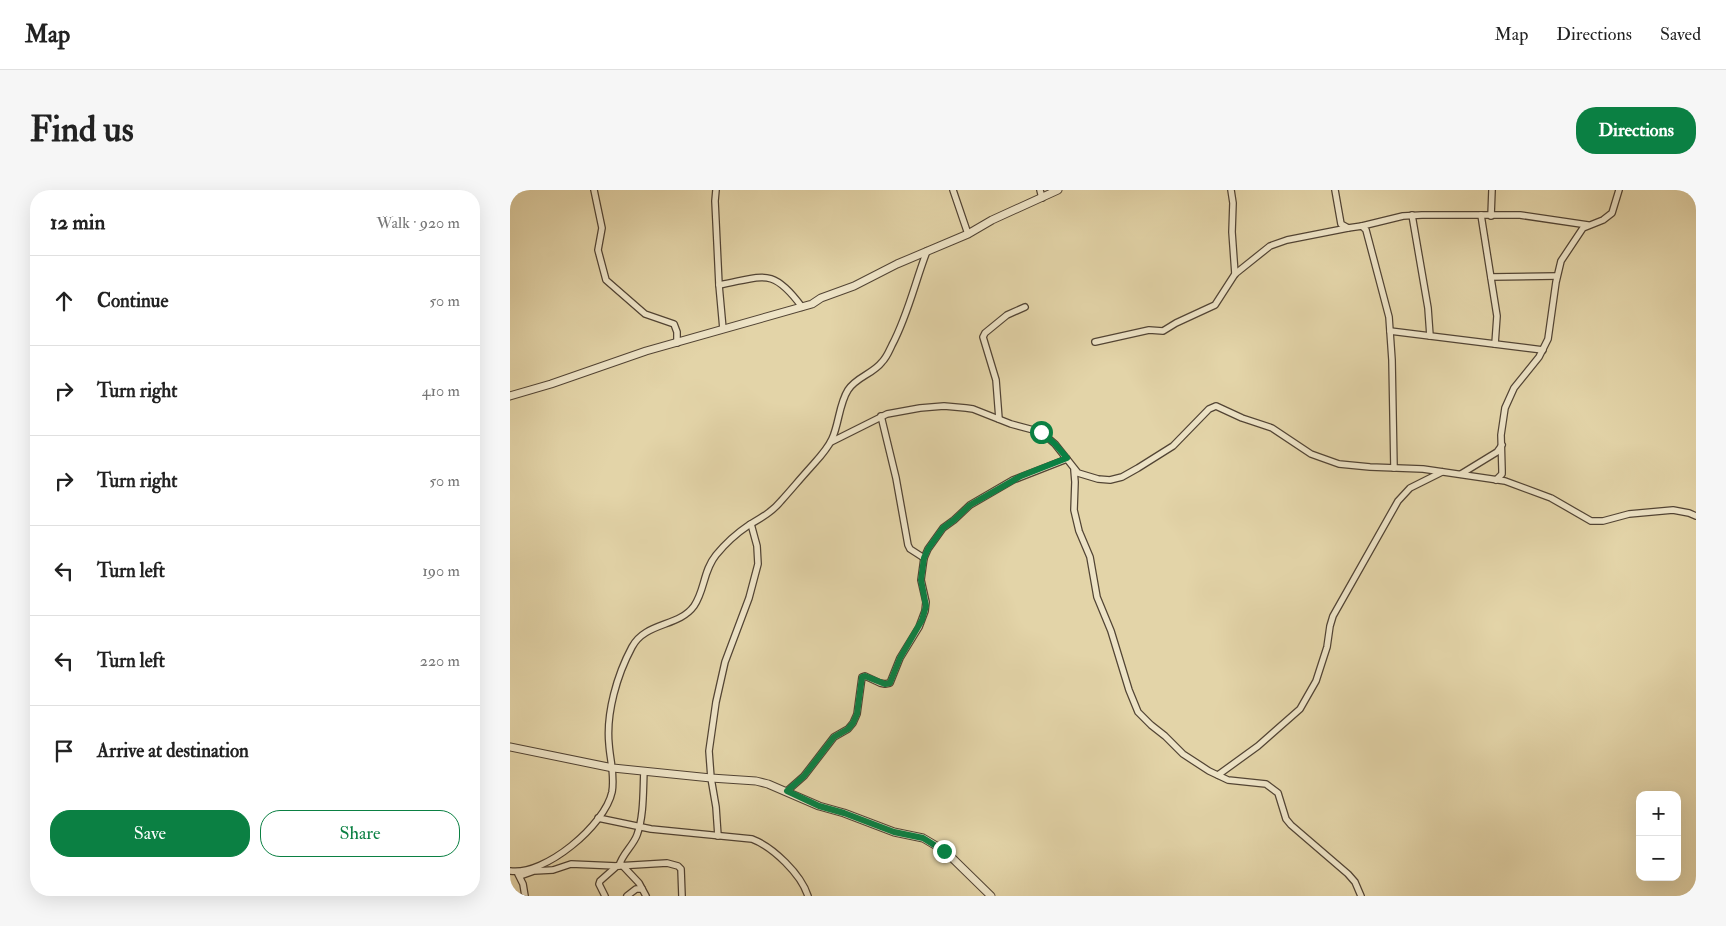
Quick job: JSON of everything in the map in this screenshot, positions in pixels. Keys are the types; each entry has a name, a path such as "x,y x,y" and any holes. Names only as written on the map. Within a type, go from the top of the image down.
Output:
{"street":[{"path":"594,190 602,228 598,250 606,280 645,314 674,324 677,332 677,343"},
{"path":"716,190 719,286 723,329"},
{"path":"953,190 968,234"},
{"path":"1040,190 1042,198"},
{"path":"510,396 677,343 812,304 821,298 854,286 897,264 968,234 992,220 1058,190"},
{"path":"1231,190 1235,274"},
{"path":"1335,190 1341,224 1348,228"},
{"path":"1491,216 1492,190"},
{"path":"1094,342 1149,330 1163,331 1215,305 1235,274 1276,243 1362,226 1389,218 1412,215 1537,217 1588,225 1598,223 1610,216 1616,204 1619,190"},
{"path":"1492,203 1501,216"},
{"path":"1412,215 1428,308 1430,336"},
{"path":"1481,215 1497,316 1495,344"},
{"path":"1505,481 1502,474 1502,424 1509,398 1514,388 1543,350 1550,328 1557,276 1562,261 1579,232 1588,225"},
{"path":"1362,226 1366,230 1389,317 1394,468"},
{"path":"831,442 844,397 848,390 882,362 898,335 916,288 920,269 927,251"},
{"path":"1492,277 1557,276"},
{"path":"719,286 759,277 769,277 791,292 802,307"},
{"path":"999,419 996,380 983,337 985,333 1007,315 1025,307"},
{"path":"1390,332 1543,350"},
{"path":"515,873 540,865 567,850 605,810 612,792 613,768 608,743 609,723 616,689 632,646 637,639 649,631 681,617 690,610 698,599 710,564 726,545 780,503 831,442 881,416 920,408 944,406 973,409 1011,424 1033,429 1046,435 1067,458 1074,470 1074,510 1079,530 1090,557 1098,601 1111,631 1126,681 1138,712 1183,754 1218,775 1228,780 1259,782 1275,790 1286,819 1348,874 1355,882 1361,896"},
{"path":"1074,470 1103,480 1122,477 1173,446 1209,408 1216,406 1242,418 1272,428 1312,454 1330,462 1349,466 1424,469 1505,481 1551,498 1591,521 1603,521 1629,514 1673,510 1696,516"},
{"path":"881,416 896,478 908,545 910,549 924,558"},
{"path":"1460,475 1497,452 1502,445"},
{"path":"787,791 804,776 834,737 848,729 853,723 857,714 862,677 865,676 885,684 890,683 900,658 919,627 925,611 926,602 921,580 924,558 943,528 970,505 1021,476 1067,458"},
{"path":"1218,775 1258,746 1300,709 1316,681 1327,647 1333,616 1398,501 1410,488 1442,472"},
{"path":"1496,480 1502,474"},
{"path":"1075,482 1084,475"},
{"path":"718,836 711,778 711,737 720,680 749,598 758,564 757,546 751,524"},
{"path":"510,748 613,768 756,781 787,791 819,806 844,813 894,832 923,838 944,851 991,896"},
{"path":"605,896 599,884 600,881 619,866 622,858 636,838 640,827 644,771"},
{"path":"598,818 640,827 752,839 772,850 802,882 808,896"},
{"path":"515,873 553,870 571,864 619,866 667,863 678,866 682,873 682,896"},
{"path":"619,866 642,889 646,896"},
{"path":"515,873 523,884 526,896"},
{"path":"627,896 636,889 642,889"}],"route":[{"path":"944,851 923,838 894,832 836,810 819,806 787,791 804,776 828,743 848,729 853,723 860,699 862,677 865,676 885,684 890,683 900,658 922,620 926,606 921,580 924,558 943,528 970,505 1021,476 1067,458 1041,432"}]}
